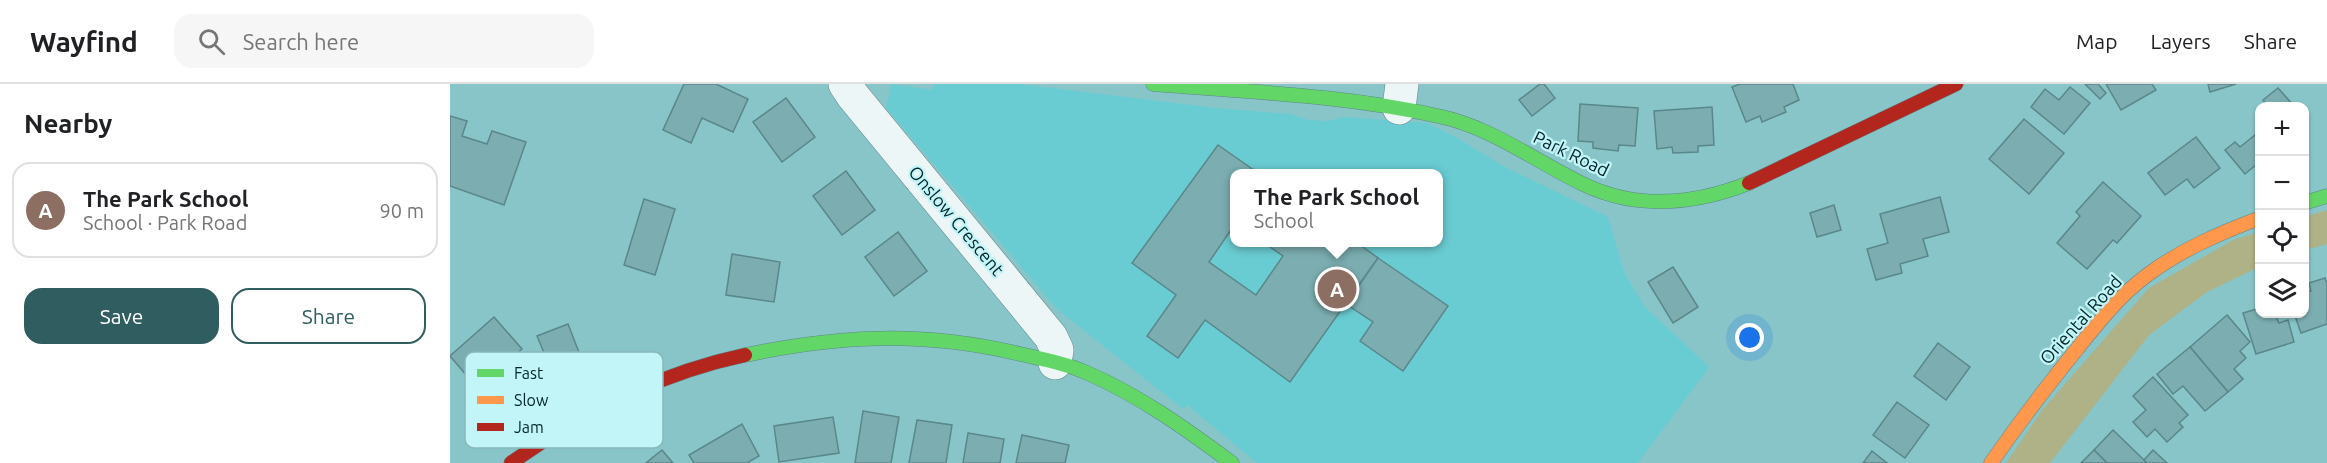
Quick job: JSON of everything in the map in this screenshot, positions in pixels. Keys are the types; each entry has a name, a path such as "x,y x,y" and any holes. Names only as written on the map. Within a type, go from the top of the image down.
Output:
{"street":[{"name":"Onslow Crescent","path":"845,84 1051,337 1057,350 1055,363"},
{"name":"Park Road","path":"1153,84 1323,98 1401,96 1468,124 1587,186 1634,200 1680,202 1724,193 1760,179 1956,84"},
{"path":"2309,201 2327,196"},
{"name":"Oriental Road","path":"1991,463 2035,401 2089,334 2112,308 2144,278 2171,259 2255,220"},
{"path":"663,381 725,361 781,348 849,338 889,337 939,340 991,347 1083,372 1128,394 1206,443 1232,463"},
{"path":"511,463 533,448"}],"shaded area":[{"path":"891,84 932,90 934,84 1019,84 1216,108 1290,114 1309,120 1328,121 1344,117 1427,123 1456,137 1501,165 1608,217 1624,272 1644,306 1709,367 1638,463 1257,463 1187,405 1183,409 1058,310 886,108"}],"green space":[{"path":"2327,210 2327,244 2309,249 2309,215"},
{"path":"2255,233 2255,269 2207,292 2149,335 2050,463 2006,463 2043,409 2149,288 2233,240"}],"building":[{"path":"684,84 716,84 748,99 733,132 702,118 691,143 663,130"},
{"path":"1540,84 1544,84 1555,98 1532,116 1519,100"},
{"path":"1740,84 1793,84 1799,100 1784,107 1786,112 1762,122 1760,116 1746,122 1732,87"},
{"path":"2085,84 2098,84 2106,93 2100,99"},
{"path":"2106,84 2152,84 2156,90 2121,110"},
{"path":"2208,84 2236,84 2210,92"},
{"path":"2070,87 2090,103 2064,134 2031,107 2045,89 2059,100"},
{"path":"2278,88 2290,102 2265,102 2263,100"},
{"path":"786,98 815,137 782,162 753,122"},
{"path":"1580,104 1638,108 1635,146 1619,145 1618,151 1593,148 1593,142 1578,141"},
{"path":"1712,107 1714,145 1698,146 1698,152 1673,153 1672,147 1657,149 1654,111"},
{"path":"450,116 467,121 462,136 487,144 492,131 526,142 504,205 450,186"},
{"path":"2024,119 2064,153 2029,194 1989,159"},
{"path":"2255,135 2255,166 2245,174 2225,150 2235,142 2240,147"},
{"path":"2196,137 2220,168 2194,188 2187,179 2165,195 2148,173"},
{"path":"1218,145 1252,169 1230,169 1230,231 1209,262 1256,295 1283,256 1270,247 1363,247 1378,258 1290,382 1205,320 1178,358 1147,336 1176,295 1132,263"},
{"path":"846,171 875,210 842,235 813,196"},
{"path":"2103,182 2141,216 2117,243 2113,240 2087,269 2057,243 2080,216 2076,212"},
{"path":"1940,197 1949,232 1923,239 1928,256 1900,264 1902,273 1876,280 1867,249 1888,243 1880,214"},
{"path":"644,199 675,209 655,275 624,265"},
{"path":"1834,205 1841,230 1817,237 1810,213"},
{"path":"898,232 927,271 894,296 865,257"},
{"path":"732,254 780,262 774,302 726,295"},
{"path":"1378,258 1448,306 1403,371 1360,341 1373,322 1346,304"},
{"path":"1673,267 1698,307 1673,323 1648,282"},
{"path":"2325,278 2327,324 2301,333 2296,318 2309,318 2309,291 2311,291 2309,283"},
{"path":"2255,309 2255,318 2277,318 2279,323 2288,320 2294,342 2256,354 2243,313"},
{"path":"2227,315 2250,342 2240,351 2246,358 2234,369 2243,379 2228,392 2190,347"},
{"path":"494,317 522,349 519,352 465,352 465,374 450,356"},
{"path":"568,324 579,352 544,352 537,336"},
{"path":"1938,343 1970,367 1946,400 1914,376"},
{"path":"2190,347 2228,392 2205,411 2183,386 2173,394 2157,374"},
{"path":"2153,377 2188,415 2179,423 2183,427 2167,442 2155,429 2147,437 2133,422 2146,410 2133,396"},
{"path":"1897,402 1929,425 1905,458 1873,435"},
{"path":"863,411 899,417 891,463 855,463"},
{"path":"833,417 839,453 779,462 774,426"},
{"path":"917,420 952,425 946,463 909,463"},
{"path":"742,424 759,456 747,463 694,463 689,455"},
{"path":"2113,430 2147,463 2107,463 2094,450"},
{"path":"968,433 1004,439 1000,463 963,463"},
{"path":"1022,435 1069,445 1065,463 1016,463"},
{"path":"662,450 673,463 646,463"},
{"path":"2094,450 2107,463 2081,463"},
{"path":"2153,450 2167,463 2147,463 2144,460"},
{"path":"1872,451 1887,463 1863,463"}],"traffic: fast":[{"path":"1153,84 1368,103 1438,116 1477,128 1585,185 1626,198 1646,201 1688,199 1708,196 1749,183"},
{"path":"2309,201 2327,196"},
{"path":"745,355 815,343 882,338 950,342 1037,358 1077,369 1124,391 1180,425 1232,463"}],"traffic: slow":[{"path":"1991,463 2066,363 2127,292 2146,276 2186,250 2255,220"}],"traffic: jam":[{"path":"1749,183 1956,84"},
{"path":"663,380 682,372 745,355"},
{"path":"511,463 534,448"}],"place":[{"name":"The Park School","path":"1337,289"}]}
